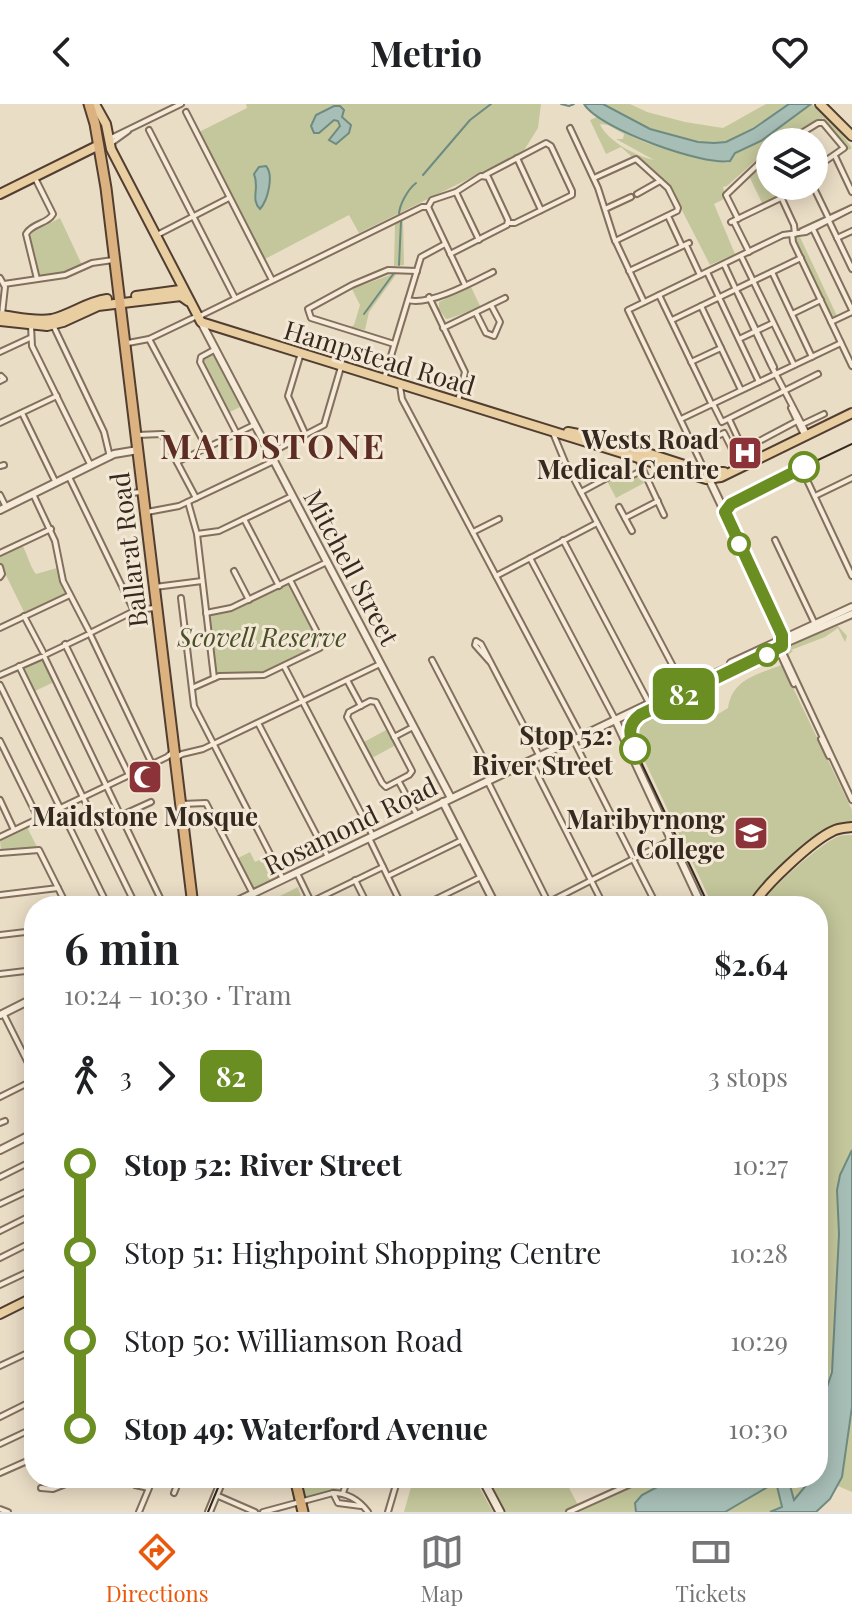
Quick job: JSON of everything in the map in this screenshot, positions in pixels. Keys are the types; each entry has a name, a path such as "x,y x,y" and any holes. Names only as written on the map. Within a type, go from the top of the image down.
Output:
{"highway":[{"name":"Ballarat Road","path":"93,105 104,144 117,284 192,896"},
{"path":"297,1488 302,1508"}],"main road":[{"path":"93,105 107,128 104,144 178,277 181,293 97,301"},
{"path":"824,107 852,136"},
{"path":"0,194 104,144"},
{"path":"52,322 110,295 117,284"},
{"name":"Mitchell Street","path":"181,293 197,317"},
{"path":"1,318 32,323 52,322 120,301"},
{"path":"107,305 116,310 123,320"},
{"name":"Hampstead Road","path":"197,317 215,327 550,430 642,463 707,475"},
{"path":"707,475 719,478 852,413"},
{"name":"Hampstead Road","path":"550,430 592,436 707,475"},
{"path":"761,896 768,884 824,837 836,830 851,828"},
{"path":"0,1314 24,1302"},
{"path":"487,1488 500,1512"}],"street":[{"path":"104,144 181,104"},
{"path":"186,112 272,280"},
{"path":"107,128 112,134 130,130"},
{"path":"570,128 576,134 615,241 644,302"},
{"path":"149,130 235,298"},
{"path":"828,130 844,147 828,160"},
{"path":"104,144 121,133"},
{"path":"428,207 432,200 456,192 481,176 549,143 562,168 573,193 450,254"},
{"path":"835,156 852,192"},
{"path":"517,158 541,210"},
{"path":"594,178 636,159 671,193 678,208 668,216 615,241"},
{"path":"749,252 726,195 756,166"},
{"path":"485,175 508,223"},
{"path":"35,177 52,215 26,234 37,279"},
{"path":"605,209 660,181"},
{"path":"456,192 479,240"},
{"path":"156,235 229,198"},
{"path":"734,221 777,200"},
{"path":"782,200 794,225 801,258 852,366"},
{"path":"819,200 852,269"},
{"path":"125,343 149,339 422,207 428,207"},
{"path":"428,207 465,285"},
{"path":"796,234 852,208"},
{"path":"668,216 700,275"},
{"path":"828,219 813,229 783,235 628,310 707,475 828,755 852,800"},
{"path":"813,229 852,311 831,322"},
{"path":"837,238 852,231"},
{"path":"384,379 423,256 445,244"},
{"path":"629,271 685,244"},
{"path":"741,256 794,365"},
{"path":"672,320 719,297 738,292 801,258"},
{"path":"4,284 65,275 92,263 115,259"},
{"path":"724,264 806,436"},
{"path":"394,344 311,318 308,309 388,270 417,271"},
{"path":"408,300 418,301 493,272"},
{"path":"707,272 759,382"},
{"path":"772,272 812,357"},
{"path":"0,278 4,284 1,318"},
{"path":"659,295 722,422 818,374"},
{"path":"429,297 465,374 458,401"},
{"path":"443,328 505,298"},
{"path":"792,314 821,300"},
{"path":"476,312 486,333 494,336 500,322 491,305"},
{"path":"701,306 741,390"},
{"name":"Mitchell Street","path":"197,317 451,798"},
{"path":"52,322 103,431 110,457"},
{"path":"32,323 30,338 91,466"},
{"path":"739,339 774,323"},
{"path":"207,335 208,329 215,327"},
{"path":"0,352 30,338"},
{"path":"149,339 207,448"},
{"path":"681,419 841,343"},
{"path":"691,362 721,348"},
{"path":"215,349 202,356 200,362 237,434"},
{"path":"301,353 288,396 305,434"},
{"path":"269,453 325,422 341,367"},
{"path":"404,385 400,395 575,727 652,896"},
{"path":"0,423 57,396"},
{"path":"22,413 56,483"},
{"path":"735,454 824,414"},
{"path":"729,419 743,450"},
{"path":"177,462 255,425"},
{"path":"550,430 684,687"},
{"path":"694,447 724,433 735,454 737,468"},
{"path":"137,435 162,434 196,498"},
{"path":"0,495 3,509 110,457 138,450"},
{"path":"146,512 170,509 188,502 274,461"},
{"path":"581,492 617,472 631,476 642,463 664,515"},
{"path":"69,477 134,611"},
{"path":"806,478 852,576"},
{"path":"815,496 852,478"},
{"path":"122,494 143,491"},
{"path":"33,494 51,529 62,577 152,764"},
{"path":"197,534 219,531 292,496"},
{"path":"625,518 658,501"},
{"path":"188,502 197,534 214,678"},
{"path":"619,507 632,531"},
{"path":"244,519 279,586"},
{"path":"473,532 499,519"},
{"path":"496,576 597,523"},
{"path":"0,553 51,529"},
{"path":"563,540 649,703"},
{"path":"775,540 817,627"},
{"path":"530,558 615,719 697,896"},
{"path":"206,613 227,610 327,562"},
{"path":"0,567 1,575"},
{"path":"234,571 249,600"},
{"path":"192,688 228,675 258,676 318,649 322,643 290,580"},
{"path":"155,587 202,581"},
{"path":"0,627 70,595"},
{"path":"181,598 194,706 283,879"},
{"name":"Rosamond Road","path":"817,627 852,607"},
{"path":"0,675 134,611 158,608"},
{"name":"Rosamond Road","path":"249,896 649,703 852,614"},
{"path":"24,616 159,896"},
{"path":"491,663 475,645 476,641 480,642 491,663 539,755"},
{"path":"65,644 129,775"},
{"path":"432,660 546,896"},
{"path":"0,837 174,754 201,750 380,664"},
{"path":"19,666 131,896"},
{"path":"284,666 371,837 397,896"},
{"path":"347,680 361,706"},
{"path":"0,685 103,896"},
{"path":"375,701 412,771 386,787 382,785 347,719 349,712 361,706 375,701"},
{"path":"258,723 328,857"},
{"path":"394,737 413,727"},
{"path":"0,741 38,819"},
{"path":"530,760 599,896"},
{"path":"398,781 417,815"},
{"path":"0,800 14,830"},
{"path":"120,816 151,802"},
{"path":"443,802 491,896"},
{"path":"181,805 206,803 253,894"},
{"path":"388,876 462,840"},
{"path":"562,896 671,840"},
{"path":"0,854 41,853 62,896"},
{"path":"326,896 383,867"},
{"path":"297,873 308,896"},
{"path":"442,896 481,877"},
{"path":"355,880 363,896"},
{"path":"0,895 58,888"},
{"path":"0,935 24,932"},
{"path":"0,974 24,971"},
{"path":"24,1003 2,1014 24,1058"},
{"path":"0,1097 24,1084"},
{"path":"0,1150 24,1138"},
{"path":"0,1177 24,1165"},
{"path":"0,1204 24,1193"},
{"path":"0,1231 24,1219"},
{"path":"0,1258 24,1246"},
{"path":"0,1285 24,1274"},
{"path":"0,1366 24,1355"},
{"path":"0,1417 24,1405"},
{"path":"0,1444 24,1433"},
{"path":"0,1473 24,1462"},
{"path":"41,1488 56,1488"},
{"path":"139,1512 149,1488"},
{"path":"174,1493 176,1488"},
{"path":"209,1512 219,1488"},
{"path":"343,1493 345,1488"},
{"path":"388,1512 395,1488"},
{"path":"575,1512 623,1488"},
{"path":"333,1493 338,1503 363,1506"},
{"path":"263,1512 302,1508 333,1493 343,1493 368,1512"},
{"path":"216,1495 252,1511"},
{"path":"569,1512 584,1507"},
{"path":"0,1509 8,1512"}],"green space":[{"path":"246,104 541,104 538,128 523,152 359,233 349,215 265,259 199,132 247,108"},
{"path":"603,104 630,104 685,122 723,128 766,104 789,104 750,132 711,144 678,139"},
{"path":"811,104 830,118 852,148 849,150 823,118 807,128 779,128"},
{"path":"597,117 647,143 677,152 727,163 735,153 756,143 756,164 754,162 723,187 726,198 714,204 735,254 710,265 670,187 636,155 632,157 621,147 606,154 590,120","holes":["600,124 624,134 623,139 616,139 654,160 615,142"]},
{"path":"756,170 756,190 749,176"},
{"path":"60,218 82,265 56,275 40,275 30,236"},
{"path":"403,220 404,265 394,266 395,224"},
{"path":"799,235 837,316 832,318 794,238"},
{"path":"398,272 369,312 365,330 351,327 360,305 352,289"},
{"path":"471,287 480,306 446,319 439,309 439,302"},
{"path":"212,353 240,407 228,413 200,359"},
{"path":"640,474 644,483 616,498 607,481 618,476 631,480"},
{"path":"22,545 36,574 57,568 67,594 25,614 0,563 0,556"},
{"name":"Scovell Reserve","path":"290,585 319,640 318,647 264,673 216,673 210,616 233,611"},
{"path":"838,626 847,636 845,642 838,628 825,637 791,650 786,657 785,647"},
{"path":"42,658 54,682 33,692 21,668"},
{"path":"782,665 852,810 852,822 826,830 766,882 755,896 708,896 640,751 634,729 642,720 697,694 710,719 728,708 735,690 755,675"},
{"path":"388,729 396,745 370,759 362,743"},
{"path":"27,827 37,847 1,850 0,840"},
{"path":"852,835 852,1150 837,1189 839,1234 833,1359 828,1382 828,896 768,896 784,878 839,836"},
{"path":"250,852 255,862 267,856 279,878 254,890 238,858"},
{"path":"298,887 301,896 280,896"},
{"path":"849,1417 852,1418 852,1492 838,1486 843,1470"},
{"path":"302,1488 339,1488 305,1500"},
{"path":"411,1488 480,1488 493,1512 404,1512"},
{"path":"490,1488 569,1488 578,1505 564,1512 502,1512"},
{"path":"631,1488 655,1488 635,1503 636,1512 579,1512"},
{"path":"766,1488 777,1488 781,1508 770,1512 725,1512"},
{"path":"790,1488 804,1488 793,1501"}],"water":[{"path":"584,104 603,104 650,129 698,142 714,143 726,142 753,129 789,104 811,104 779,128 756,128 756,143 735,153 730,161 676,152 630,134 594,114"},
{"path":"334,106 344,110 342,117 351,125 349,133 336,144 329,140 340,126 338,121 334,120 319,133 314,133 311,126 316,115"},
{"path":"266,166 270,175 269,188 260,209 256,201 254,174 259,167"},
{"path":"852,1150 852,1407 842,1477 830,1499 816,1512 770,1512 782,1507 777,1488 791,1488 794,1500 804,1488 828,1488 828,1384 832,1372 840,1175"},
{"path":"655,1488 766,1488 725,1512 636,1512 635,1503"}],"waterway":[{"path":"423,175 470,120 491,104"},
{"path":"561,104 574,104"},
{"path":"399,215 404,198 416,183"},
{"path":"399,265 401,221"},
{"path":"364,314 394,273"}],"tram line":[{"path":"704,896 632,743 630,727 640,715 782,647 782,635 725,509 778,479 852,444"},
{"name":"82","path":"635,749 630,730 640,715 782,646 782,635 725,512 731,504 804,467"},
{"path":"208,1512 218,1488"}],"place":[{"name":"Wests Road Medical Centre","path":"745,453"},
{"name":"Stop 52: River Street","path":"635,749"},
{"name":"Maidstone Mosque","path":"145,777"},
{"name":"Maribyrnong College","path":"751,833"}],"district":[{"name":"MAIDSTONE","path":"273,445"}]}
